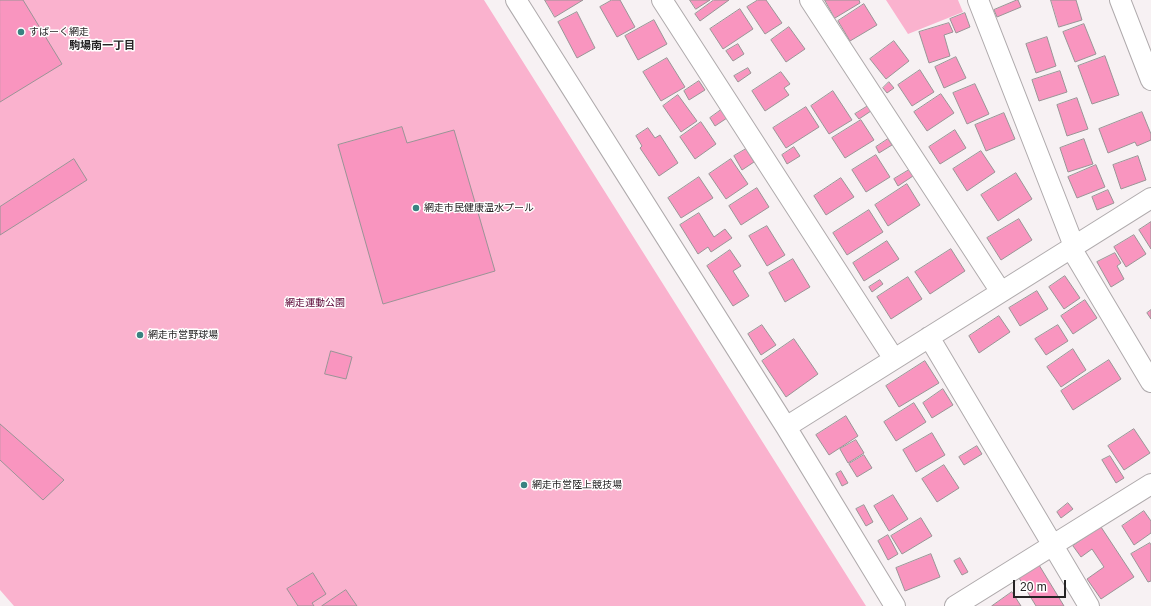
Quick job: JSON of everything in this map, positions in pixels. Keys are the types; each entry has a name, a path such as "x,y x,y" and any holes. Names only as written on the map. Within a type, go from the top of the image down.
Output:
{"street":[{"path":"516,0 786,427 895,606"},
{"path":"662,0 894,359"},
{"path":"810,0 1001,292"},
{"path":"978,0 1072,247 1151,382"},
{"path":"1120,0 1151,80"},
{"path":"786,427 1151,198"},
{"path":"929,337 1088,606"},
{"path":"955,606 1151,484"}],"green space":[{"name":"網走運動公園","path":"0,0 484,0 866,606 14,606 0,590"},
{"path":"886,0 958,0 963,12 908,34"}],"building":[{"name":"すぱーく網走","path":"0,0 23,0 62,64 0,102"},
{"path":"545,0 583,0 555,17"},
{"path":"612,0 620,0 635,27 617,37 600,7"},
{"path":"690,0 710,0 696,9"},
{"path":"714,0 729,0 700,21 695,14"},
{"path":"758,0 766,0 782,23 765,34 747,7"},
{"path":"825,0 859,0 860,3 835,18"},
{"path":"1017,0 1021,7 997,17 994,10"},
{"path":"1051,0 1076,0 1082,20 1059,27"},
{"path":"864,4 877,25 850,41 838,21"},
{"path":"740,9 753,29 723,49 710,29"},
{"path":"577,12 595,48 577,58 558,22"},
{"path":"965,13 970,27 956,33 950,19"},
{"path":"654,20 667,44 638,60 625,36"},
{"path":"949,23 953,32 944,35 950,56 929,63 919,32"},
{"path":"1084,24 1096,54 1075,62 1063,32"},
{"path":"789,27 805,49 786,62 771,40"},
{"path":"1047,37 1056,66 1036,73 1026,44"},
{"path":"894,41 909,61 886,79 870,59"},
{"path":"738,44 744,54 733,61 726,51"},
{"path":"1105,56 1119,95 1092,104 1078,66"},
{"path":"956,57 966,78 944,88 935,67"},
{"path":"667,58 685,87 661,101 643,72"},
{"path":"748,68 751,73 738,82 734,76"},
{"path":"920,70 934,92 912,106 898,85"},
{"path":"1060,71 1067,92 1039,101 1032,80"},
{"path":"781,72 790,84 784,88 789,95 765,111 752,91"},
{"path":"699,81 705,90 689,100 684,91"},
{"path":"889,82 894,88 887,93 883,88"},
{"path":"975,84 989,114 967,124 953,93"},
{"path":"833,91 852,120 829,134 811,106"},
{"path":"941,94 954,113 927,131 914,112"},
{"path":"678,95 697,121 681,132 663,106"},
{"path":"1077,98 1088,129 1067,136 1057,105"},
{"path":"868,106 871,111 859,119 855,114"},
{"path":"806,107 819,127 786,148 773,128"},
{"path":"721,110 727,118 715,126 710,118"},
{"path":"1142,112 1151,134 1151,140 1137,146 1135,142 1108,153 1099,129"},
{"path":"1004,113 1015,139 986,151 975,125"},
{"path":"861,120 874,140 845,158 832,138"},
{"path":"701,122 716,144 695,159 680,137"},
{"name":"網走市民健康温水プール","path":"402,127 407,143 454,130 495,271 383,304 338,145"},
{"path":"648,128 655,138 660,135 678,163 659,176 640,148 642,146 636,136"},
{"path":"955,130 966,148 940,164 929,147"},
{"path":"888,139 892,145 879,153 876,147"},
{"path":"1084,139 1093,164 1068,172 1060,148"},
{"path":"794,147 800,156 787,164 782,155"},
{"path":"746,149 754,162 742,170 734,156"},
{"path":"981,151 995,172 967,191 953,169"},
{"path":"876,155 890,177 866,192 852,170"},
{"path":"1138,156 1146,180 1121,189 1113,165"},
{"path":"74,159 87,180 0,235 0,207"},
{"path":"731,159 748,184 726,199 709,174"},
{"path":"1096,165 1105,187 1077,198 1068,177"},
{"path":"909,170 913,176 898,186 894,179"},
{"path":"1016,173 1032,199 998,221 981,195"},
{"path":"699,177 713,198 681,218 668,198"},
{"path":"841,178 854,197 826,215 814,196"},
{"path":"907,184 920,205 888,226 875,205"},
{"path":"757,188 769,207 741,225 729,206"},
{"path":"1108,190 1114,203 1097,210 1092,197"},
{"path":"869,210 883,232 847,255 833,233"},
{"path":"699,213 714,237 725,229 732,238 711,252 708,247 698,254 680,225"},
{"path":"1019,219 1032,240 1001,260 987,238"},
{"path":"1151,222 1151,249 1139,230"},
{"path":"767,226 785,255 767,266 749,236"},
{"path":"1134,235 1146,254 1126,267 1114,247"},
{"path":"887,241 899,259 864,281 853,263"},
{"path":"951,249 965,271 930,294 915,272"},
{"path":"730,250 741,266 733,271 749,296 733,306 707,266"},
{"path":"1115,253 1121,263 1117,266 1124,279 1111,287 1097,262"},
{"path":"793,259 810,287 785,302 769,273"},
{"path":"1065,276 1080,298 1064,309 1049,287"},
{"path":"908,277 922,299 891,319 877,297"},
{"path":"880,280 883,284 872,292 869,287"},
{"path":"1037,291 1048,309 1020,326 1009,308"},
{"path":"1085,300 1097,318 1073,334 1061,316"},
{"path":"1151,310 1151,319 1147,313"},
{"path":"999,316 1010,332 979,353 969,336"},
{"path":"762,325 776,345 761,355 748,334"},
{"path":"1058,325 1068,341 1046,355 1035,339"},
{"path":"794,339 818,374 786,397 762,361"},
{"path":"1073,349 1086,370 1061,387 1047,367"},
{"path":"331,351 352,357 346,379 325,374"},
{"path":"1109,360 1121,379 1073,410 1061,391"},
{"path":"925,361 939,383 899,407 886,386"},
{"path":"943,389 953,405 932,418 923,403"},
{"path":"914,403 926,422 896,441 884,422"},
{"path":"846,416 858,436 829,455 816,435"},
{"path":"0,424 64,480 43,500 0,460"},
{"path":"1134,429 1150,453 1124,470 1108,446"},
{"path":"932,433 945,455 916,472 903,450"},
{"path":"856,440 864,453 848,463 840,449"},
{"path":"977,446 982,454 964,465 959,457"},
{"path":"864,455 872,468 857,477 849,464"},
{"path":"1110,456 1124,478 1116,483 1102,460"},
{"path":"944,465 959,488 937,502 922,479"},
{"path":"841,471 848,483 842,486 836,474"},
{"path":"893,495 908,519 889,531 874,506"},
{"path":"1068,503 1073,509 1061,518 1057,512"},
{"path":"864,505 873,522 866,526 856,509"},
{"path":"1144,511 1151,521 1151,533 1134,545 1122,526"},
{"path":"921,518 932,536 902,554 891,536"},
{"path":"1101,527 1134,577 1101,599 1087,579 1104,567 1092,549 1081,557 1073,546"},
{"path":"888,535 898,554 888,560 878,541"},
{"path":"1150,543 1151,581 1148,582 1131,554"},
{"path":"931,554 940,577 905,591 896,568"},
{"path":"960,558 968,572 962,575 954,561"},
{"path":"1039,565 1064,606 1036,606 1019,578"},
{"path":"313,573 326,594 312,603 314,606 298,606 287,589"},
{"path":"346,590 357,606 322,606"},
{"path":"1012,592 1021,606 992,606"}],"place":[{"name":"すぱーく網走","path":"21,32"},
{"name":"網走市民健康温水プール","path":"416,208"},
{"name":"網走市営野球場","path":"140,335"},
{"name":"網走市営陸上競技場","path":"524,485"}],"district":[{"name":"駒場南一丁目","path":"102,46"}]}
